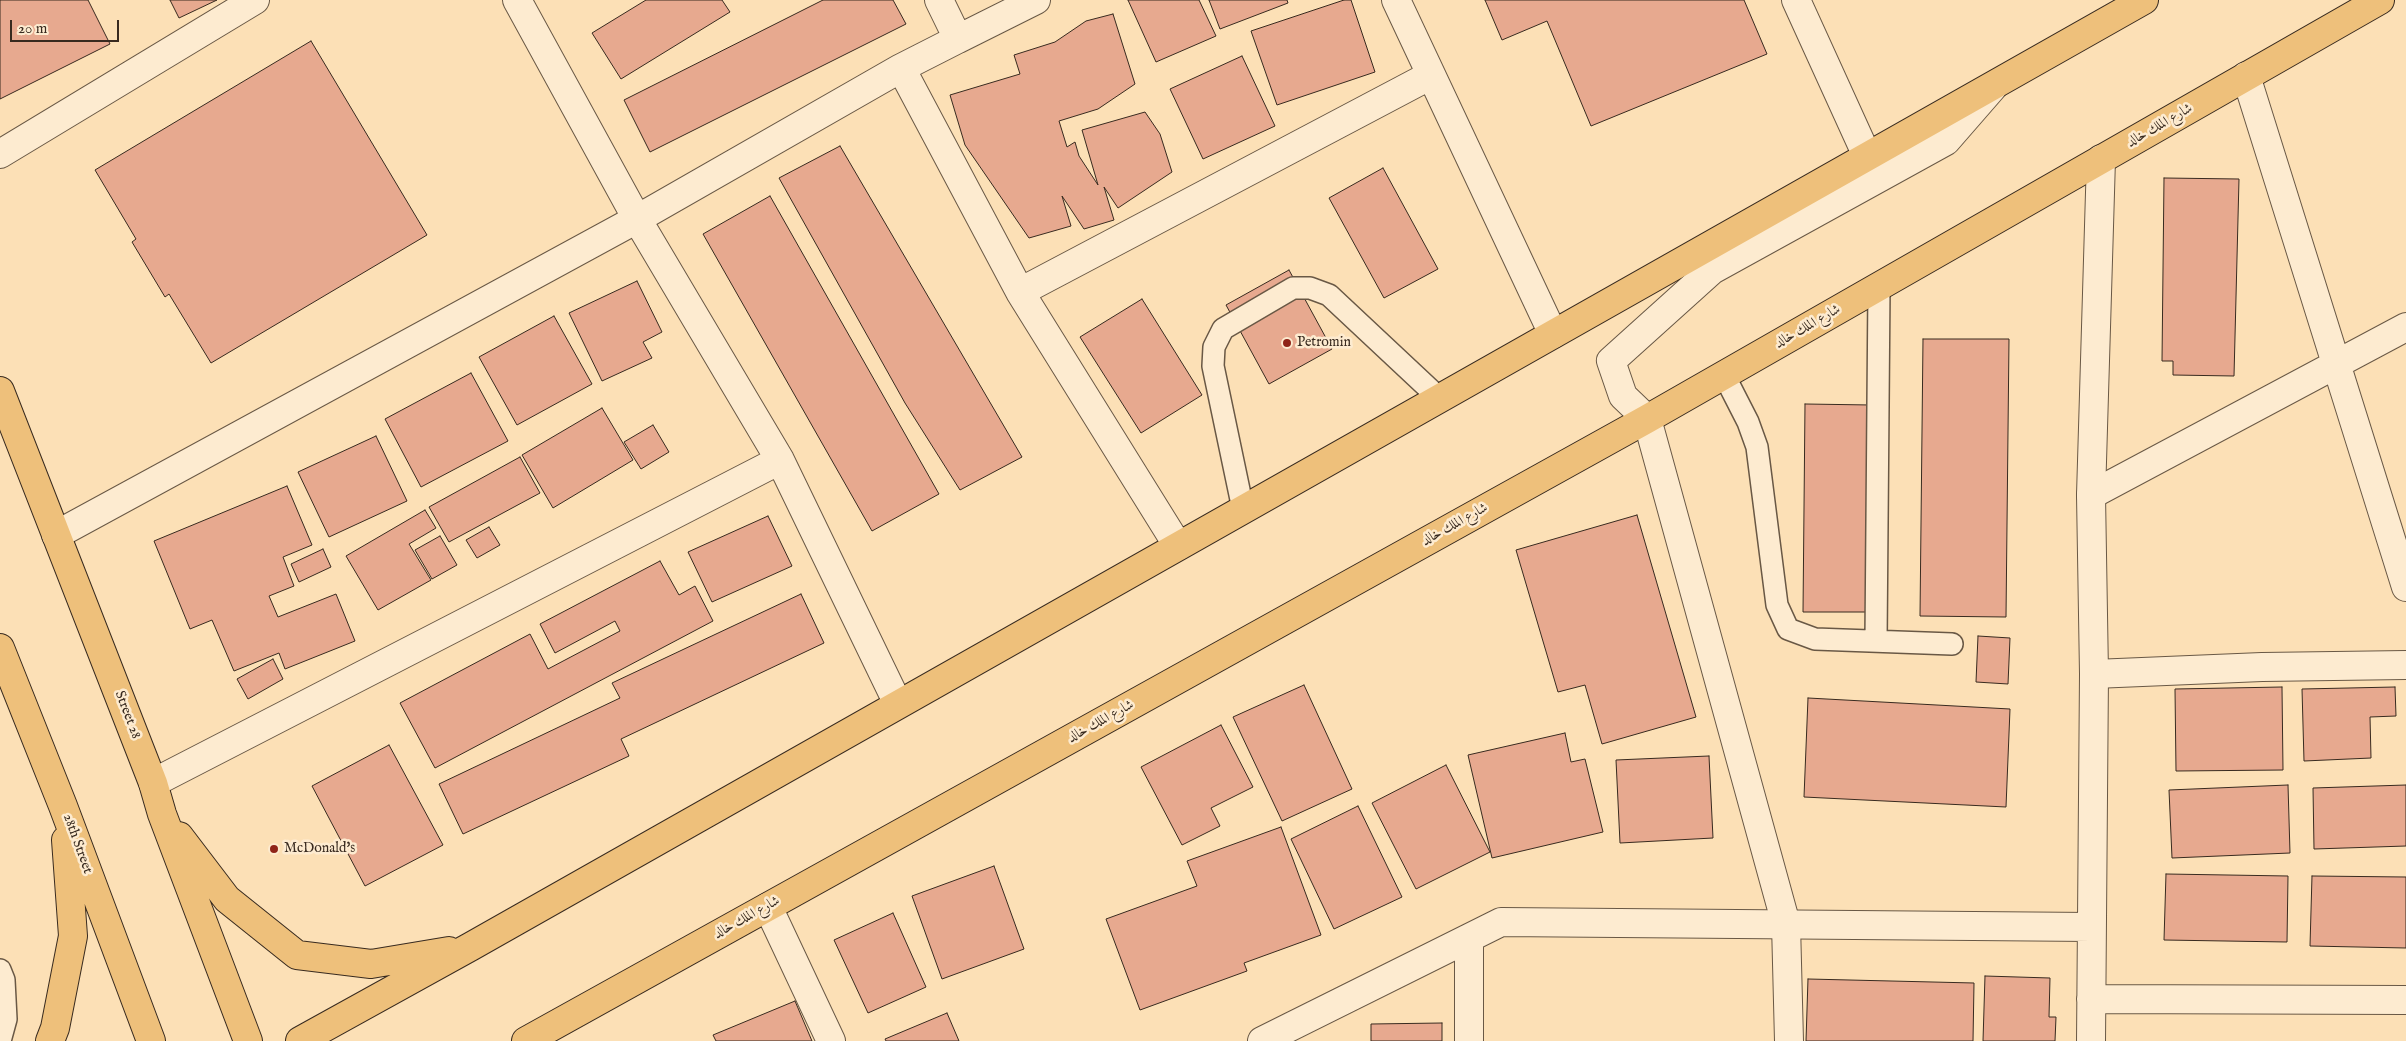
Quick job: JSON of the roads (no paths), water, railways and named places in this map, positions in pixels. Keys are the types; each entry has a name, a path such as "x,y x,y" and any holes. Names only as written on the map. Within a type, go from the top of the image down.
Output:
{"main road":[{"path":"300,1041 470,947 2144,0"},
{"name":"شارع الملك خالد","path":"526,1041 1647,419 2380,0"},
{"name":"Street 28","path":"0,391 153,783 162,814 248,1041"},
{"name":"28th Street","path":"0,648 8,691 63,806 151,1041"},
{"path":"50,1041 55,1028 73,936 63,806"},
{"path":"162,814 227,899 297,955 371,964 470,947"}],"street":[{"path":"0,154 255,0"},
{"path":"517,0 637,219 780,460 898,704"},
{"path":"939,0 958,40"},
{"path":"56,535 637,219 901,68 1036,0"},
{"path":"1396,0 1553,334"},
{"path":"1796,0 1868,156"},
{"path":"901,68 1020,292 1178,546"},
{"path":"1020,292 1431,75"},
{"path":"2246,76 2406,587"},
{"path":"1789,1041 1786,924 1647,419 1623,396 1611,361 1712,270 1946,141 1996,84"},
{"path":"2091,1041 2094,674 2091,495 2101,159"},
{"path":"2091,495 2406,327"},
{"path":"153,783 780,460"},
{"path":"2094,674 2262,666 2406,665"},
{"path":"768,906 831,1041"},
{"path":"1262,1041 1501,922 2091,927"},
{"path":"1469,938 1469,1041"},
{"path":"2091,999 2406,1000"}],"lane":[{"path":"1876,641 1879,287"},
{"path":"1243,509 1213,366 1214,347 1223,330 1293,288 1310,288 1329,295 1439,398"},
{"path":"1724,375 1748,422 1757,447 1777,605 1788,629 1815,639 1952,644"},
{"path":"0,970 4,980 6,1019 0,1041"}],"place":[{"name":"Petromin","path":"1287,343"},
{"name":"McDonald's","path":"274,849"}]}
